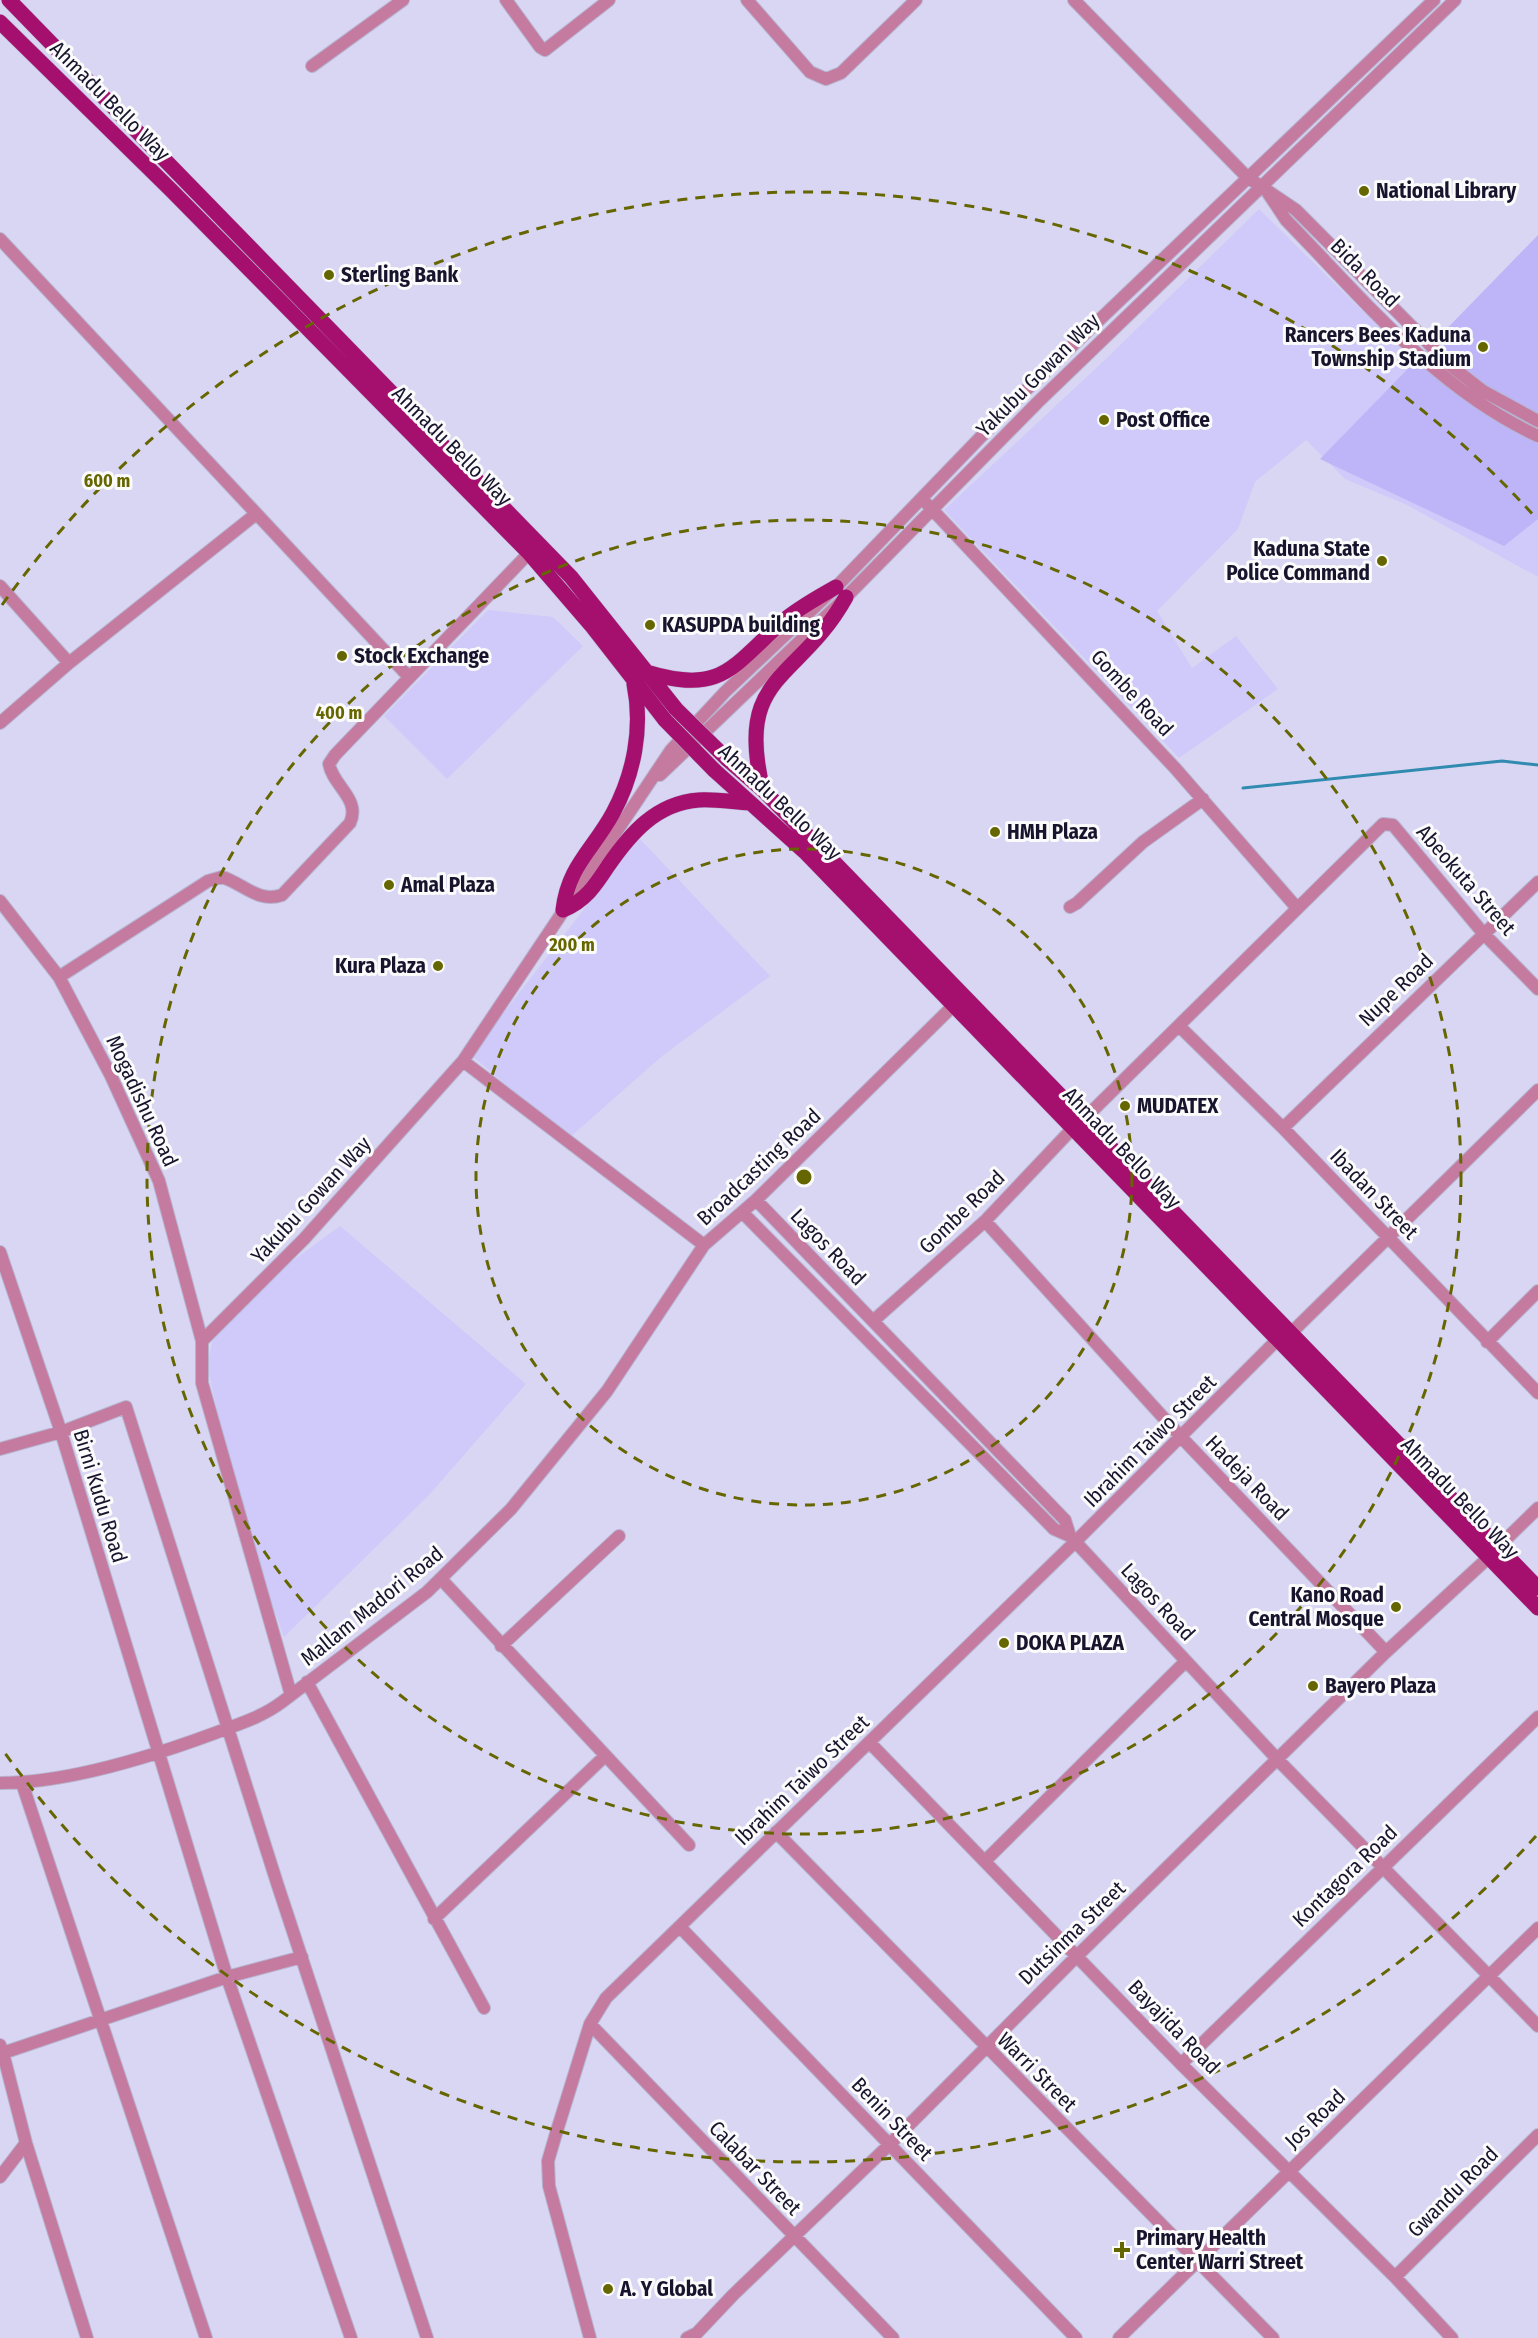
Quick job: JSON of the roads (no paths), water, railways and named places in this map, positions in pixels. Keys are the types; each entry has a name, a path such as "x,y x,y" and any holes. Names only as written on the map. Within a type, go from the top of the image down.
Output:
{"main road":[{"name":"Ahmadu Bello Way","path":"9,0 571,577 676,709 762,790 1078,1124 1493,1552 1538,1608"},
{"name":"Ahmadu Bello Way","path":"0,22 179,198 529,554 585,617 664,720 714,770 806,853 954,1005 1078,1124"},
{"path":"646,672 686,682 720,675 756,648 800,608 841,592"},
{"path":"762,790 755,752 754,730 759,706 768,690 823,634 841,592"},
{"path":"562,910 565,888 612,814 634,761 638,709 633,681"},
{"path":"562,910 584,899 628,838 644,821 668,808 698,800 750,803"},
{"name":"Ahmadu Bello Way","path":"1493,1552 1538,1588"}],"street":[{"path":"312,66 403,0"},
{"path":"506,0 540,47 545,50 609,0"},
{"path":"747,0 810,72 826,80 841,73 916,0"},
{"name":"Bida Road","path":"1074,0 1247,177 1296,210 1451,366 1483,391 1538,421"},
{"name":"Yakubu Gowan Way","path":"202,1341 304,1239 464,1061 562,910 652,781 679,760 841,592 921,498 1018,398 1434,0"},
{"name":"Yakubu Gowan Way","path":"841,592 932,510 1045,395 1264,187 1455,0"},
{"name":"Bida Road","path":"1264,187 1286,220 1443,378 1475,402 1538,436"},
{"path":"0,238 408,676"},
{"name":"Gombe Road","path":"921,498 1203,800 1297,908"},
{"path":"0,723 69,663 256,514"},
{"path":"59,977 208,881 222,877 259,897 272,899 282,895 350,823 354,815 352,801 332,777 329,764 408,676 529,554"},
{"path":"0,586 69,663"},
{"path":"1070,907 1143,842 1203,800"},
{"name":"Gombe Road","path":"873,1321 985,1221 1078,1124 1383,824 1388,823"},
{"name":"Abeokuta Street","path":"1388,823 1393,825 1483,933 1538,989"},
{"name":"Nupe Road","path":"1283,1128 1538,882"},
{"name":"Mogadishu Road","path":"0,901 59,977 111,1076 159,1181 202,1341"},
{"name":"Broadcasting Road","path":"464,1061 704,1245 756,1200 954,1005"},
{"name":"Ibadan Street","path":"1179,1026 1283,1128 1538,1393"},
{"name":"Ibrahim Taiwo Street","path":"590,2338 549,2186 548,2161 590,2024 606,1998 869,1742 1072,1539 1389,1237 1538,1090"},
{"name":"Lagos Road","path":"756,1200 1065,1520 1072,1539 1278,1760 1538,2026"},
{"path":"741,1212 1054,1529 1072,1539"},
{"name":"Hadeja Road","path":"985,1221 1181,1437 1386,1652"},
{"name":"Mallam Madori Road","path":"0,1783 22,1783 157,1753 258,1717 307,1683 441,1579 511,1509 607,1391 704,1245"},
{"name":"Birni Kudu Road","path":"0,1252 61,1432 227,1977 351,2338"},
{"path":"1487,1341 1538,1291"},
{"path":"202,1341 202,1383 291,1695"},
{"path":"0,1449 61,1432 126,1407 427,2338"},
{"name":"Dutsinma Street","path":"695,2336 1078,1954 1386,1652 1538,1508"},
{"path":"501,1646 619,1536"},
{"path":"441,1579 501,1646 689,1845"},
{"path":"986,1861 1186,1661"},
{"path":"307,1683 484,2008"},
{"name":"Kontagora Road","path":"1181,2064 1538,1716"},
{"name":"Bayajida Road","path":"869,1742 1078,1954 1181,2064 1395,2277 1452,2338"},
{"path":"434,1918 605,1756"},
{"path":"22,1783 206,2338"},
{"name":"Warri Street","path":"776,1832 1273,2338"},
{"name":"Benin Street","path":"680,1927 1076,2338"},
{"name":"Jos Road","path":"1119,2338 1538,1928"},
{"path":"87,2338 4,2078 2,2049 227,1977 302,1957"},
{"name":"Calabar Street","path":"590,2024 893,2338"},
{"name":"Gwandu Road","path":"1395,2277 1538,2135"},
{"path":"0,2177 26,2143"}],"waterway":[{"path":"1243,788 1502,761 1538,765"}],"place":[{"name":"National Library","path":"1364,191"},
{"name":"Sterling Bank","path":"329,275"},
{"name":"Rancers Bees Kaduna Township Stadium","path":"1483,347"},
{"name":"Post Office","path":"1104,420"},
{"name":"Kaduna State Police Command","path":"1382,561"},
{"name":"KASUPDA building","path":"650,625"},
{"name":"Stock Exchange","path":"342,656"},
{"name":"HMH Plaza","path":"995,832"},
{"name":"Amal Plaza","path":"389,885"},
{"name":"Kura Plaza","path":"438,966"},
{"name":"MUDATEX","path":"1125,1106"},
{"name":"Kano Road Central Mosque","path":"1396,1607"},
{"name":"DOKA PLAZA","path":"1004,1643"},
{"name":"Bayero Plaza","path":"1313,1686"},
{"name":"Primary Health Center Warri Street","path":"1122,2250"},
{"name":"A. Y Global","path":"608,2289"}]}
